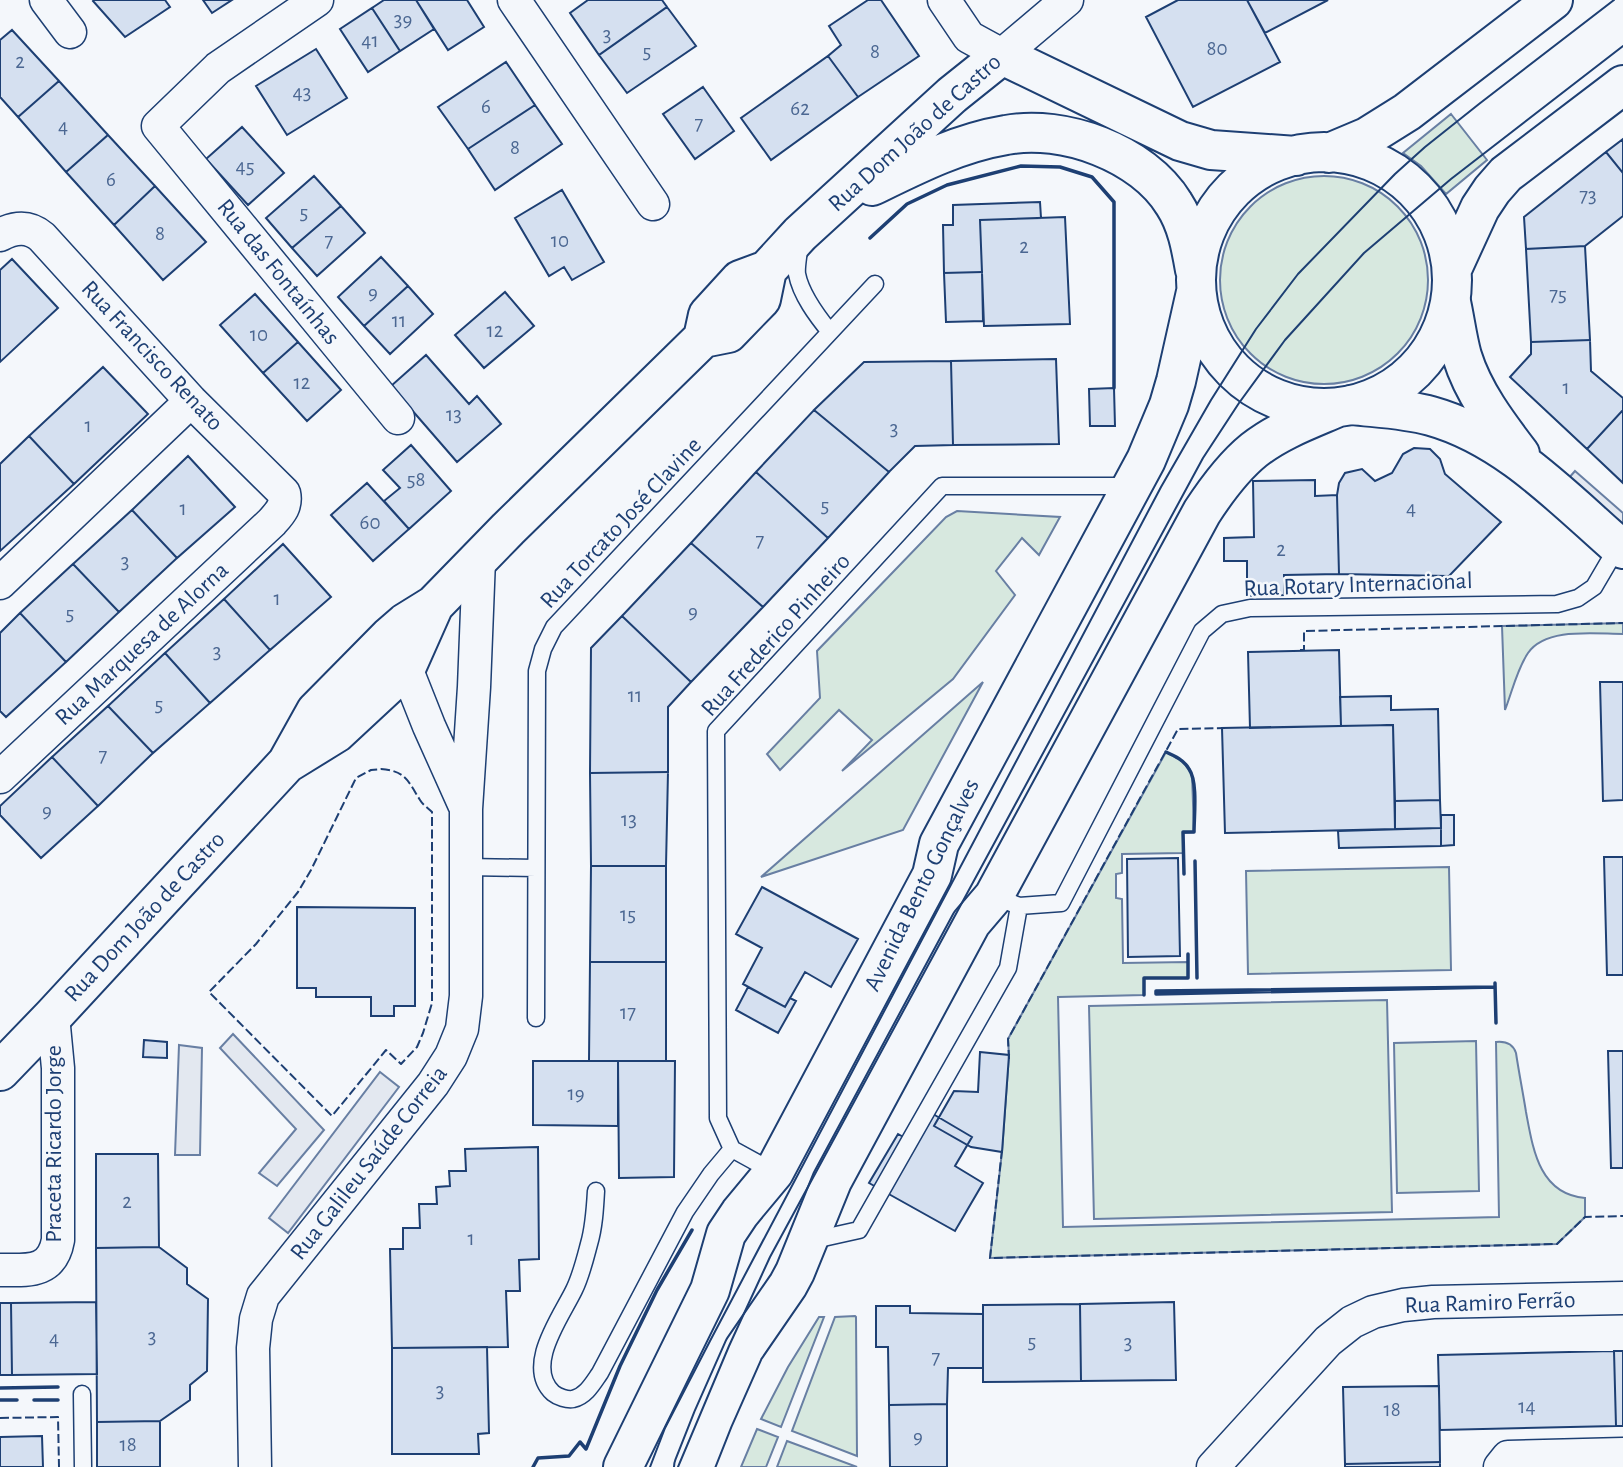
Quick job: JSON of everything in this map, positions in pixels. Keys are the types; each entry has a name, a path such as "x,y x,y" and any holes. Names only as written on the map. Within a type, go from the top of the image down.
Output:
{"main road":[{"name":"Avenida Bento Gonçalves","path":"623,1467 710,1290 726,1234 774,1172 932,875 939,844 1146,460 1176,382 1196,284 1201,243 1225,198 1264,167 1367,137 1407,112 1553,0"},
{"path":"1002,55 1180,141 1211,150 1346,154 1378,164 1395,174 1419,194 1445,236 1462,355 1479,394 1531,470"},
{"name":"Rua Dom João de Castro","path":"0,1070 288,763 316,711 390,636 420,614 479,559 703,338 708,315 740,280 767,270 800,234 952,95 1002,55"},
{"path":"694,1467 744,1349 788,1285 838,1169 971,923 1006,901 1216,489 1255,449 1279,433 1384,394 1405,380 1423,363 1441,334 1452,285 1480,208 1492,190 1506,174 1623,85"},
{"path":"830,208 922,161 1007,134 1045,133 1089,142 1115,152 1139,166 1161,185 1175,204 1191,247 1203,325 1219,354 1242,379 1270,397 1302,407 1407,411 1432,416 1479,436 1531,470 1620,548"},
{"name":"Rua Dom João de Castro","path":"288,763 336,733 406,668 420,614"}],"street":[{"path":"46,0 70,32"},
{"name":"Rua das Fontaínhas","path":"317,0 218,68 158,126 398,418"},
{"path":"514,0 653,204"},
{"path":"944,0 970,37 1002,55"},
{"name":"Rua Dom João de Castro","path":"1002,55 1067,0"},
{"name":"Rua Francisco Renato","path":"0,234 22,228 36,231 191,401 284,493 283,510"},
{"path":"0,583 191,401"},
{"name":"Rua Marquesa de Alorna","path":"0,778 283,510"},
{"name":"Rua Galileu Saúde Correia","path":"255,1467 253,1348 256,1320 263,1296 433,1084 452,1056 462,1029 466,996 466,809 479,559"},
{"name":"Rua Galileu Saúde Correia","path":"406,668 466,809"},
{"name":"Praceta Ricardo Jorge","path":"0,1270 37,1269 48,1262 56,1252 58,1068 53,1016"},
{"name":"Rua Ramiro Ferrão","path":"1213,1467 1328,1341 1352,1322 1373,1312 1433,1302 1623,1298"},
{"path":"1500,1467 1508,1457 1623,1454"}],"lane":[{"path":"800,234 797,273 804,293 830,332"},
{"name":"Rua Torcato José Clavine","path":"536,1018 537,671 543,649 554,627 875,284"},
{"name":"Rua Frederico Pinheiro","path":"732,1149 718,1118 716,731 942,486 1132,486"},
{"name":"Rua Rotary Internacional","path":"1006,901 1061,903 1202,631 1222,614 1250,608 1557,604 1578,598 1594,587 1620,548"},
{"path":"466,867 536,869"},
{"path":"801,1259 814,1240 859,1230 1008,968 1006,901"},
{"path":"596,1191 590,1242 575,1289 555,1323 545,1350 542,1373 548,1387 557,1396 573,1399 587,1392 600,1373 685,1212 732,1149 774,1172"},
{"path":"82,1394 83,1467"}],"shaded area":[{"path":"1451,114 1487,160 1446,194 1421,166 1403,153"},
{"path":"1324,176 1364,184 1382,193 1398,206 1411,222 1420,240 1428,280 1420,320 1411,338 1398,354 1382,367 1364,376 1324,384 1284,376 1266,367 1250,354 1237,338 1228,320 1220,280 1228,240 1237,222 1250,206 1266,193 1284,184"},
{"path":"1575,471 1623,513 1623,529 1568,479"},
{"path":"957,511 1060,517 1039,555 1022,538 996,571 1015,595 953,679 842,771 872,740 839,710 780,770 767,754 820,698 817,651 946,517"},
{"path":"1623,623 1623,634 1572,634 1546,639 1536,645 1521,666 1505,710 1502,626"},
{"path":"983,682 903,830 761,877"},
{"path":"1166,752 1183,762 1192,774 1194,832 1183,833 1183,853 1122,854 1122,873 1116,874 1116,898 1122,899 1123,963 1188,962 1188,978 1144,978 1144,995 1058,997 1063,1227 1499,1217 1496,1042 1500,1042 1511,1045 1516,1053 1532,1140 1541,1167 1557,1188 1570,1195 1585,1198 1585,1217 1557,1244 990,1258 1002,1152 1008,1039"},
{"path":"1449,867 1451,970 1248,974 1246,871"},
{"path":"1387,1000 1392,1212 1094,1219 1089,1006"},
{"path":"233,1034 324,1130 277,1186 259,1173 296,1129 220,1048"},
{"path":"1476,1041 1479,1191 1397,1193 1394,1043"},
{"path":"179,1045 202,1048 200,1155 175,1155"},
{"path":"380,1072 399,1087 288,1233 269,1218"},
{"path":"855,1316 857,1456 792,1431 835,1317"},
{"path":"819,1317 824,1317 781,1427 761,1419 788,1367"},
{"path":"757,1429 778,1437 766,1467 741,1467"},
{"path":"787,1441 857,1467 777,1467"}],"building":[{"path":"94,0 165,0 170,7 125,37"},
{"path":"203,0 232,0 212,13"},
{"path":"384,0 416,0 434,29 400,51 372,8"},
{"path":"416,0 467,0 484,27 448,50"},
{"path":"588,0 662,0 667,7 599,55 570,13"},
{"path":"868,0 881,0 919,56 858,97 828,56 841,45 829,26"},
{"path":"1178,0 1247,0 1280,62 1193,107 1146,17"},
{"path":"1247,0 1328,0 1265,33"},
{"path":"667,7 696,46 627,93 599,55"},
{"path":"372,8 400,51 368,72 340,29"},
{"path":"12,30 59,81 18,117 0,97 0,40"},
{"path":"316,49 347,98 287,135 256,86"},
{"path":"828,56 858,97 771,160 741,118"},
{"path":"506,62 535,105 468,149 438,107"},
{"path":"59,81 108,135 66,172 18,117"},
{"path":"703,87 734,131 695,159 663,114"},
{"path":"535,105 562,144 495,190 468,149"},
{"path":"242,127 284,173 248,205 206,159"},
{"path":"108,135 155,186 114,225 66,172"},
{"path":"1623,139 1623,173 1606,152"},
{"path":"1606,152 1623,173 1623,216 1585,246 1526,249 1524,217"},
{"path":"314,176 341,206 292,248 266,218"},
{"path":"155,186 206,242 163,280 114,225"},
{"path":"562,190 604,262 572,280 564,267 549,276 515,218"},
{"path":"1040,202 1041,218 980,220 982,272 944,273 943,225 953,225 953,205"},
{"path":"341,206 365,233 317,276 292,248"},
{"path":"1065,217 1070,324 984,326 980,220"},
{"path":"1585,246 1590,340 1531,342 1526,249"},
{"path":"381,257 408,286 364,326 338,297"},
{"path":"12,259 58,308 0,362 0,270"},
{"path":"982,272 983,321 946,322 944,273"},
{"path":"408,286 433,314 390,354 364,326"},
{"path":"505,292 534,326 484,368 455,335"},
{"path":"255,294 298,342 263,373 220,325"},
{"path":"1590,340 1591,371 1623,398 1623,410 1587,449 1510,377 1531,354 1531,342"},
{"path":"298,342 341,390 307,421 263,373"},
{"path":"426,355 469,404 477,396 501,424 457,462 391,386"},
{"path":"1056,359 1059,444 953,445 951,361"},
{"path":"951,361 953,445 915,446 889,472 814,410 864,362"},
{"path":"103,367 148,414 74,484 29,436"},
{"path":"1114,388 1115,426 1090,426 1089,389"},
{"path":"814,410 889,472 828,538 756,472"},
{"path":"1623,410 1623,483 1587,449"},
{"path":"29,436 74,484 0,551 0,464"},
{"path":"411,445 451,491 409,529 384,501 400,488 383,470"},
{"path":"1414,448 1430,449 1440,459 1445,474 1501,522 1449,576 1339,574 1339,483 1345,473 1362,469 1375,481 1392,473 1403,454"},
{"path":"188,456 235,507 177,558 132,510"},
{"path":"756,472 828,538 763,607 691,543"},
{"path":"1315,480 1315,496 1337,495 1339,574 1284,575 1284,595 1247,596 1247,561 1224,561 1224,538 1254,537 1253,481"},
{"path":"367,483 409,529 373,561 331,515"},
{"path":"132,510 177,558 119,612 73,564"},
{"path":"691,543 763,607 691,682 622,616"},
{"path":"283,544 331,597 270,650 224,599"},
{"path":"73,564 119,612 66,662 20,613"},
{"path":"224,599 270,650 210,703 165,653"},
{"path":"20,613 66,662 6,717 0,711 0,633"},
{"path":"622,616 691,682 668,707 668,772 590,773 591,648"},
{"path":"1339,650 1341,726 1250,728 1248,652"},
{"path":"165,653 210,703 153,753 108,706"},
{"path":"1600,682 1623,682 1623,800 1603,801"},
{"path":"1391,696 1391,710 1438,709 1440,800 1395,801 1393,725 1341,726 1340,697"},
{"path":"108,706 153,753 98,806 52,757"},
{"path":"1393,725 1395,829 1225,833 1222,728"},
{"path":"52,757 98,806 41,858 0,815 0,806"},
{"path":"668,772 666,866 591,866 590,773"},
{"path":"1440,800 1441,828 1395,829 1395,801"},
{"path":"1441,815 1454,815 1454,845 1441,846"},
{"path":"1441,828 1441,846 1339,848 1338,831"},
{"path":"1604,857 1623,857 1623,975 1607,975"},
{"path":"1178,858 1180,956 1128,957 1127,859"},
{"path":"591,866 666,866 666,962 590,962"},
{"path":"762,887 858,939 831,987 805,972 785,1007 743,984 762,948 736,934"},
{"path":"297,907 415,908 415,1006 394,1006 394,1016 371,1016 371,997 316,997 316,988 297,988"},
{"path":"590,962 666,962 666,1061 589,1061"},
{"path":"748,987 785,1007 790,998 796,1001 778,1033 736,1010"},
{"path":"144,1040 167,1042 167,1058 143,1057"},
{"path":"1608,1051 1623,1051 1623,1168 1611,1168"},
{"path":"980,1052 1009,1055 1002,1152 971,1147 934,1126 954,1091 978,1092"},
{"path":"533,1061 618,1061 618,1126 533,1125"},
{"path":"618,1061 675,1061 674,1177 619,1178"},
{"path":"933,1114 972,1137 955,1166 983,1183 955,1231 869,1183 898,1134 916,1144"},
{"path":"538,1147 539,1259 519,1260 520,1291 506,1291 508,1347 392,1348 390,1249 403,1249 403,1228 420,1228 419,1204 437,1204 436,1187 450,1186 449,1171 466,1171 465,1149"},
{"path":"96,1154 158,1154 159,1247 96,1248"},
{"path":"159,1247 187,1268 187,1284 208,1299 207,1371 190,1385 190,1400 160,1421 97,1422 96,1248"},
{"path":"96,1302 97,1374 12,1375 11,1303"},
{"path":"1174,1302 1176,1380 1081,1381 1080,1304"},
{"path":"0,1303 11,1303 12,1375 0,1375"},
{"path":"1080,1304 1081,1381 983,1382 983,1305"},
{"path":"876,1306 910,1306 910,1313 983,1314 983,1368 948,1368 947,1404 889,1405 888,1347 876,1347"},
{"path":"487,1347 489,1433 478,1434 479,1454 392,1454 392,1348"},
{"path":"1614,1351 1616,1426 1440,1430 1438,1355"},
{"path":"1614,1351 1623,1351 1623,1426 1616,1426"},
{"path":"1439,1386 1440,1462 1345,1464 1343,1387"},
{"path":"947,1404 947,1467 890,1467 889,1405"},
{"path":"160,1421 160,1467 97,1467 97,1422"},
{"path":"42,1436 43,1467 0,1467 0,1437"},
{"path":"1440,1462 1440,1467 1345,1467 1345,1464"}],"tram line":[{"path":"650,1467 665,1428 710,1341 1161,487 1256,329 1298,274 1395,174 1479,104 1614,0"},
{"path":"678,1467 770,1257 1203,458 1239,403 1285,340 1364,253 1451,179 1623,46"}],"fence":[{"path":"1300,650 1304,650 1304,631 1623,623"},
{"path":"1009,1059 1008,1039 1178,729 1225,728"},
{"path":"381,769 396,772 405,778 421,802 432,812 432,1003 417,1047 401,1064 386,1050 332,1116 209,992 256,944 298,892 356,778 371,770 381,769"},
{"path":"1002,1150 990,1258 1557,1244 1585,1217 1623,1216"},
{"path":"0,1418 58,1417 59,1467"}],"wall":[{"path":"870,238 907,204 947,185 1021,166 1060,167 1092,177 1114,202 1114,388"},
{"path":"1166,752 1185,763 1194,782 1194,832 1183,832 1184,874"},
{"path":"1195,861 1197,978"},
{"path":"1144,995 1144,978 1188,978 1188,954"},
{"path":"1495,983 1496,1023"},
{"path":"1495,987 1156,994 1156,991 1495,987"},
{"path":"533,1467 538,1458 569,1456 580,1442 586,1449 620,1366 657,1290 692,1230"},
{"path":"0,1388 58,1387"},
{"path":"0,1400 17,1400"},
{"path":"34,1400 58,1400"}]}
